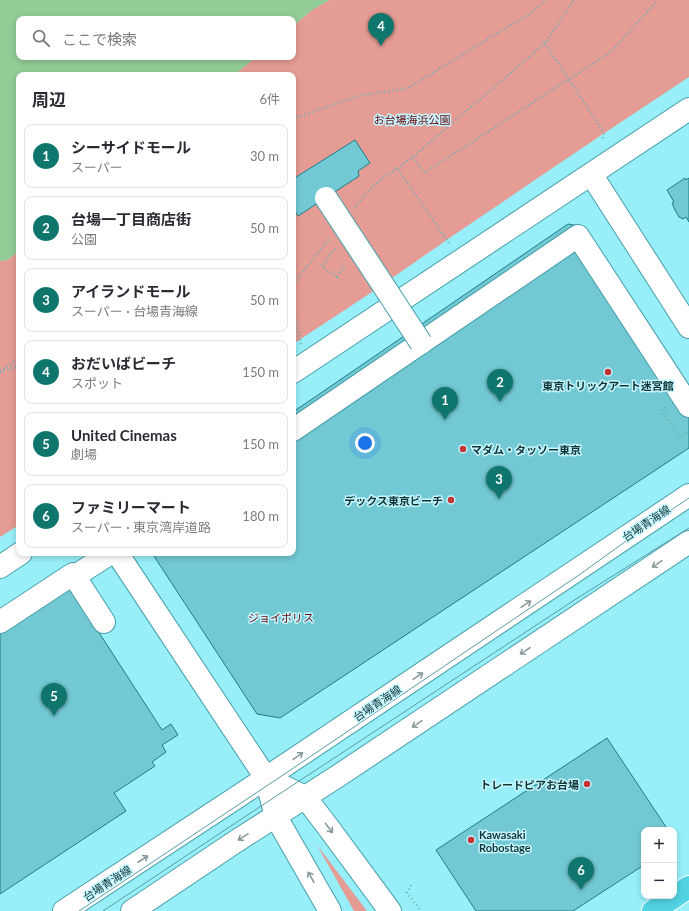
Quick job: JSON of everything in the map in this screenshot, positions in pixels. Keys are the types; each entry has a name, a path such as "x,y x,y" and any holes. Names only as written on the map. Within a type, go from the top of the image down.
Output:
{"highway":[{"path":"653,911 689,887"}],"street":[{"path":"296,370 689,109"},
{"path":"591,174 689,327"},
{"path":"326,198 421,343"},
{"path":"296,428 578,236 689,406"},
{"name":"台場青海線","path":"64,911 266,778 689,495"},
{"path":"132,911 235,842 338,776 689,542"},
{"path":"0,567 16,556"},
{"path":"0,622 73,574 75,576 106,556"},
{"path":"119,556 266,778 276,817 330,911"},
{"path":"75,576 104,622"},
{"path":"266,778 305,797 390,911"}],"path":[{"path":"296,117 358,96 408,88 532,12 547,0"},
{"path":"354,208 374,185 413,157 545,43 574,0"},
{"path":"413,157 424,173 611,52 658,0"},
{"path":"545,43 604,133 604,139"},
{"path":"397,168 449,243"},
{"path":"296,280 330,238"},
{"path":"296,322 301,344"},
{"path":"0,371 16,361"},
{"path":"0,371 16,367"},
{"path":"662,410 680,438 689,432"},
{"path":"411,885 407,893 420,911"}],"green space":[{"name":"お台場海浜公園","path":"329,0 689,0 689,77 296,342 296,72 238,72 252,60 296,60 296,23 312,10"},
{"path":"16,253 16,527 0,537 0,261 7,260"},
{"path":"317,845 367,911 354,911"}],"shaded area":[{"path":"0,0 329,0 312,10 296,23 296,16 16,16 16,60 252,60 238,72 16,72 16,253 7,260 0,261"}],"building":[{"path":"355,140 370,163 358,171 359,176 298,216 296,213 296,177"},
{"path":"685,178 686,180 689,178 689,222 686,217 683,219 679,217 672,203 674,202 667,190"},
{"name":"デックス東京ビーチ","path":"568,224 585,227 689,390 689,448 280,718 257,714 154,556 296,556 296,410"},
{"path":"75,562 114,621 98,631 162,730 171,724 178,735 162,745 166,752 152,762 155,766 114,793 126,811 0,894 0,612"},
{"name":"トレードピアお台場","path":"607,738 666,827 641,827 641,867 573,911 476,911 436,850"}],"tram line":[{"path":"79,911 579,575 689,498"},
{"path":"103,911 576,599 689,528"}],"place":[{"name":"おだいばビーチ","path":"381,46"},
{"name":"東京トリックアート迷宮館","path":"608,372"},
{"name":"台場一丁目商店街","path":"500,402"},
{"name":"シーサイドモール","path":"445,420"},
{"name":"マダム・タッソー東京","path":"463,449"},
{"name":"アイランドモール","path":"499,499"},
{"name":"デックス東京ビーチ","path":"451,500"},
{"name":"United Cinemas","path":"54,716"},
{"name":"トレードピアお台場","path":"587,784"},
{"name":"Kawasaki Robostage","path":"471,840"},
{"name":"ファミリーマート","path":"581,890"}],"park label":[{"name":"ジョイポリス","path":"281,617"}]}
